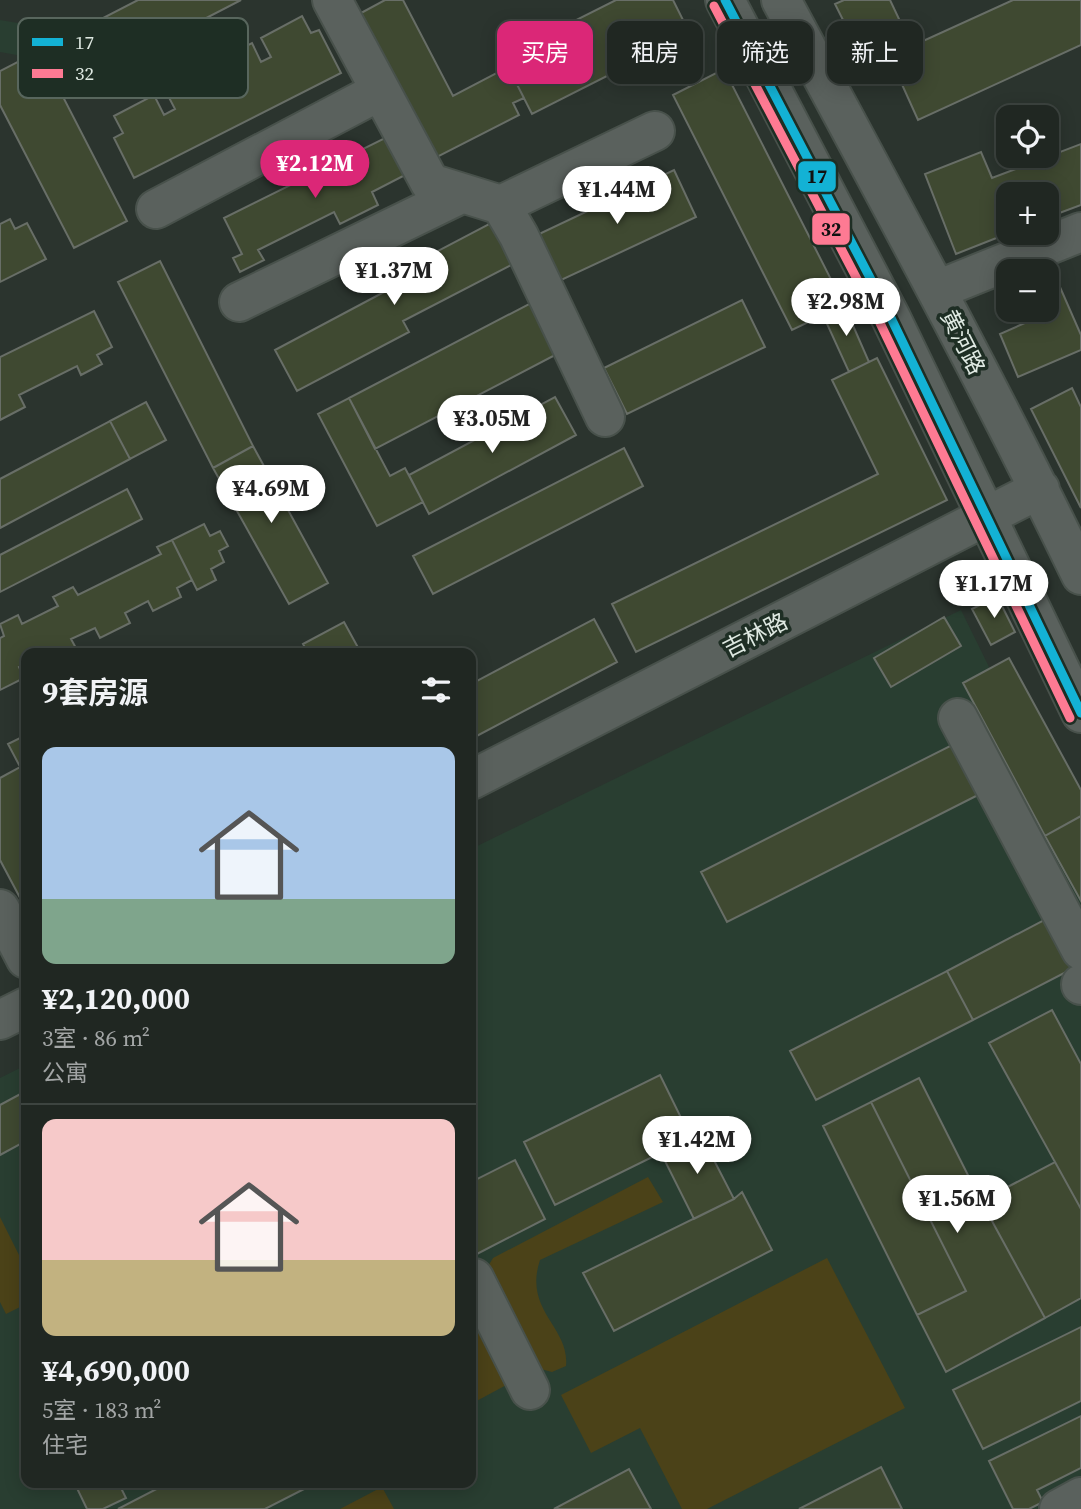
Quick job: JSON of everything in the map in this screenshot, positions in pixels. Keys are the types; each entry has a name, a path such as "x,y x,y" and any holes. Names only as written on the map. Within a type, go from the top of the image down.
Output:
{"street":[{"path":"332,0 430,183 502,205 655,131"},
{"path":"724,0 891,318 1081,713"},
{"name":"黄河路","path":"781,0 1040,489 1081,575"},
{"path":"156,209 380,91"},
{"path":"239,302 461,194"},
{"path":"502,205 605,417"},
{"path":"936,290 1081,232"},
{"name":"吉林路","path":"476,777 1040,489"},
{"path":"958,718 1081,950"},
{"path":"0,909 21,949"},
{"path":"0,1020 21,1010"},
{"path":"476,1282 530,1390"},
{"path":"1059,1509 1081,1497"}],"shaded area":[{"path":"0,20 18,23 18,55 0,52"},
{"path":"961,610 1081,854 1081,1509 0,1509 0,1078 21,1068 21,1488 476,1488 476,847"},
{"path":"648,1177 663,1202 540,1260 536,1278 537,1293 561,1340 566,1366 552,1372 537,1368 484,1273 493,1258"},
{"path":"0,1217 21,1259 21,1306 6,1314 0,1302"},
{"path":"827,1258 905,1408 707,1509 682,1509 640,1428 591,1453 561,1395"},
{"path":"476,1314 512,1382 476,1401"},
{"path":"383,1488 394,1509 340,1509"}],"building":[{"path":"138,0 241,0 206,18 103,18"},
{"path":"385,0 403,0 453,96 497,73 497,84 517,84 524,98 513,103 519,115 437,157 361,13"},
{"path":"616,0 673,0 684,21 607,21 607,76 593,83 593,21 574,21"},
{"path":"844,0 890,0 900,21 844,21 835,4"},
{"path":"1013,0 1081,0 1081,45 918,120 902,84 923,84 923,41"},
{"path":"302,16 311,33 319,30 341,73 134,178 114,138 123,133 114,116 148,98 156,98 164,115 175,109 169,98 248,98 248,45 252,43 261,62 271,57 261,38"},
{"path":"18,62 18,98 64,98 127,221 74,248 0,105 0,71"},
{"path":"717,73 717,84 732,84 844,305 792,330 673,95 695,84 703,84 703,80"},
{"path":"517,84 591,84 532,114"},
{"path":"389,136 407,174 372,192 378,205 340,224 334,212 258,250 264,260 240,272 233,258 242,254 224,218"},
{"path":"1081,144 1081,205 1059,213 1059,182 996,182 996,238 956,254 925,174 981,152 992,178 1018,168 1059,168 1059,152"},
{"path":"674,170 696,217 559,281 537,235"},
{"path":"10,219 15,229 27,223 46,259 0,282 0,224"},
{"path":"491,223 513,264 403,321 409,332 297,391 275,350 386,291 381,281"},
{"path":"160,261 253,446 213,468 118,282"},
{"path":"1059,285 1081,335 1081,350 1018,377 1000,334 1027,322 1059,322"},
{"path":"742,300 765,347 627,414 604,368"},
{"path":"531,303 557,354 375,449 349,398"},
{"path":"844,305 869,362 849,372 823,315"},
{"path":"94,311 112,347 97,355 102,364 81,375 77,366 19,395 25,407 0,420 0,357"},
{"path":"877,358 947,500 636,652 612,604 878,474 832,380"},
{"path":"1072,388 1081,407 1081,508 1031,409"},
{"path":"555,397 576,435 429,514 409,475"},
{"path":"349,398 390,476 405,468 423,502 377,526 318,414"},
{"path":"146,402 166,440 130,459 110,421"},
{"path":"110,421 130,459 0,528 0,479"},
{"path":"253,446 328,583 289,604 213,468"},
{"path":"624,448 643,486 433,594 413,556"},
{"path":"127,489 142,519 0,592 0,555"},
{"path":"204,524 210,536 220,531 228,546 219,551 224,562 211,569 216,580 197,590 172,540"},
{"path":"172,540 192,580 177,588 181,597 153,611 148,601 125,613 130,623 100,638 95,628 71,639 76,648 21,648 21,680 0,690 0,638 4,636 0,624 18,615 22,624 58,606 53,597 73,587 78,595 161,554 157,547"},
{"path":"997,596 1015,632 991,645 972,609"},
{"path":"944,617 961,646 891,687 874,658"},
{"path":"594,619 617,662 476,736 476,681"},
{"path":"344,622 358,648 305,648 303,644"},
{"path":"1009,658 1081,790 1081,816 1045,836 963,683"},
{"path":"21,738 21,769 8,744"},
{"path":"956,743 982,793 727,922 701,872"},
{"path":"21,769 21,900 0,860 0,778"},
{"path":"1081,816 1081,901 1045,836"},
{"path":"1046,919 1072,969 973,1020 947,971"},
{"path":"947,971 973,1020 816,1100 790,1051"},
{"path":"1052,1010 1081,1064 1081,1209 989,1043"},
{"path":"660,1075 691,1138 555,1205 524,1142"},
{"path":"919,1078 981,1201 1045,1318 946,1372 917,1315 966,1291 871,1102"},
{"path":"21,1094 21,1144 0,1155 0,1105"},
{"path":"871,1102 966,1291 917,1315 823,1126"},
{"path":"700,1133 734,1199 694,1219 661,1153"},
{"path":"515,1160 545,1219 476,1254 476,1180"},
{"path":"1055,1162 1081,1209 1081,1298 1045,1318 981,1201"},
{"path":"742,1192 772,1250 614,1331 583,1273 734,1199"},
{"path":"1081,1327 1081,1401 983,1449 953,1390"},
{"path":"1081,1416 1081,1468 1037,1490 1043,1502 1029,1509 1013,1509 989,1461"},
{"path":"881,1467 902,1509 799,1509"},
{"path":"629,1469 651,1509 554,1509"},
{"path":"77,1488 121,1488 126,1498 103,1509 87,1509"},
{"path":"158,1488 306,1488 265,1509 118,1509"}],"transit line":[{"name":"17","path":"725,0 891,318 1081,713"},
{"name":"32","path":"714,6 880,323 1070,718"}]}
